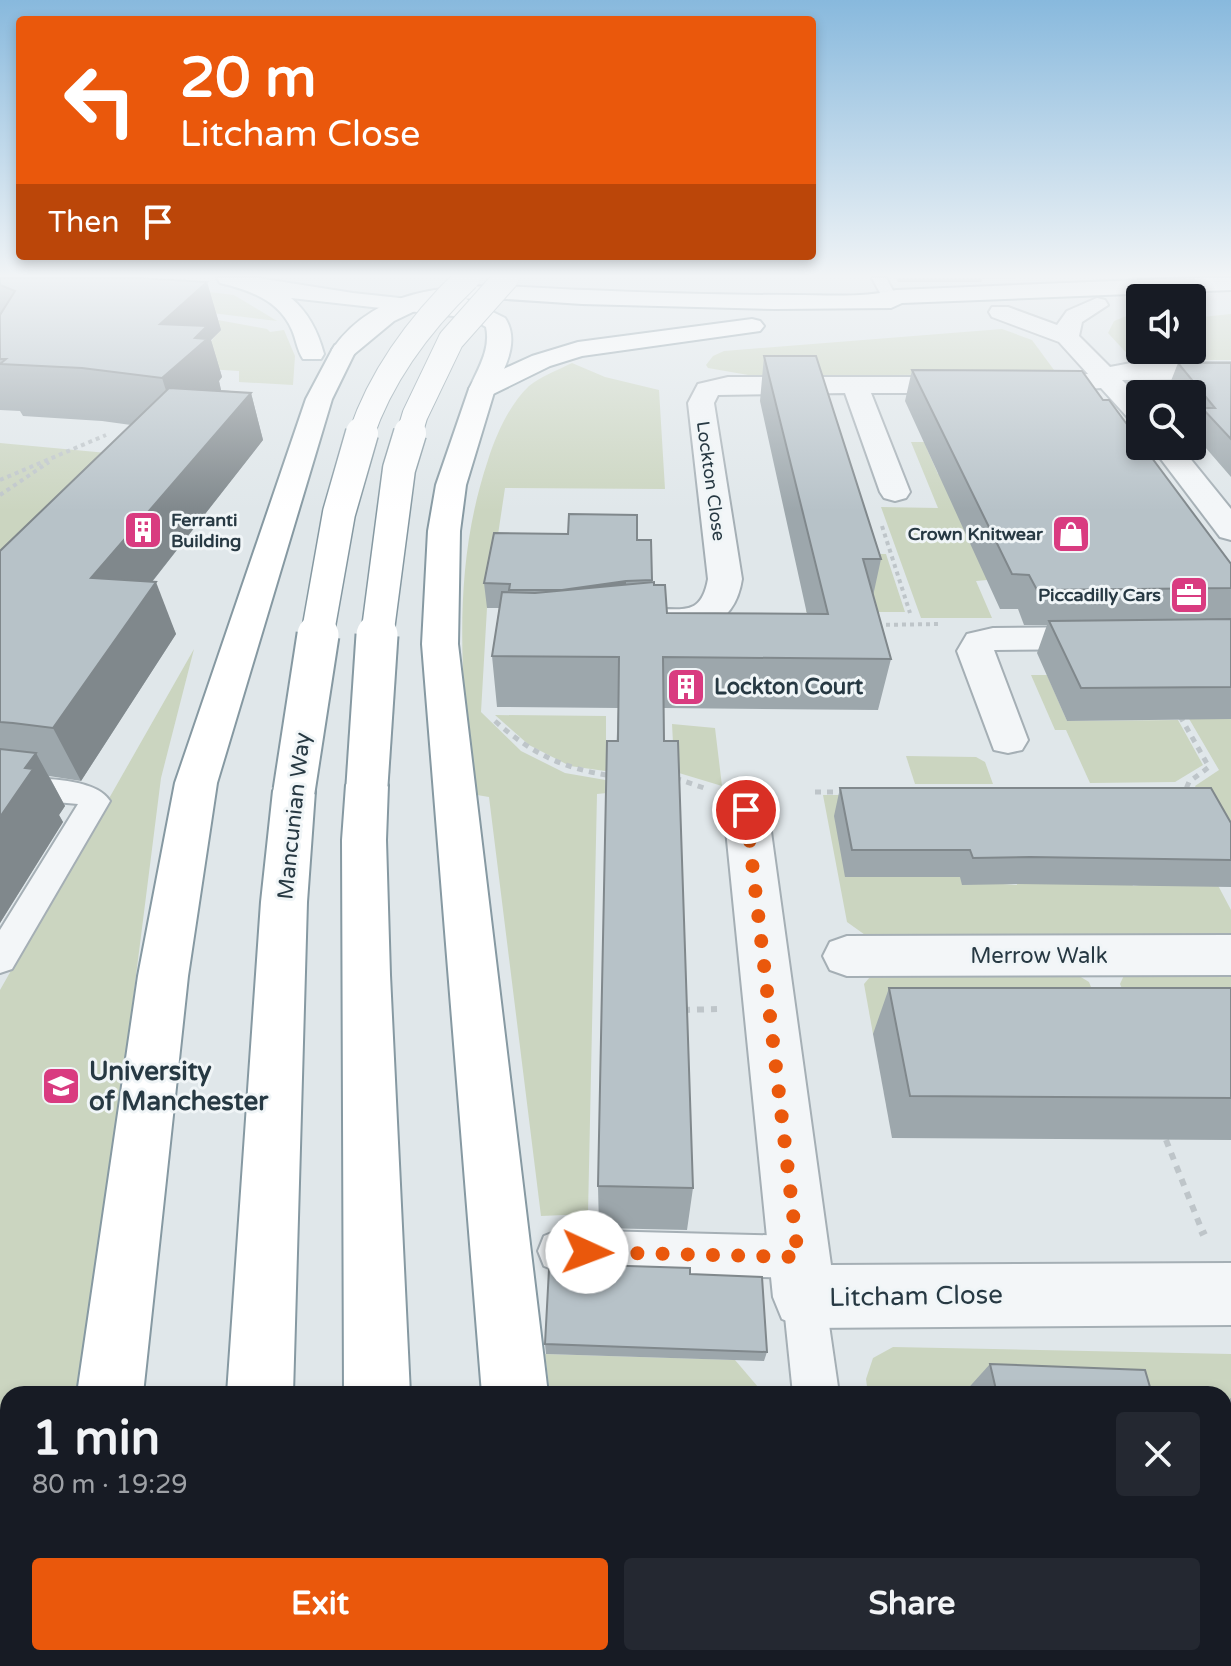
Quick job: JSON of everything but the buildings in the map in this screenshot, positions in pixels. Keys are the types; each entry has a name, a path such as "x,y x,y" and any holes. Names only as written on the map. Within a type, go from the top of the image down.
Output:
{"main road":[{"path":"111,1386 163,976 196,783 316,376 311,356"},
{"path":"316,376 338,356"},
{"name":"Mancunian Way","path":"260,1386 284,902 294,791 333,545 351,464 386,379 400,356"},
{"path":"377,1386 365,975 364,840 367,785 378,626 399,469 415,415 442,356"},
{"path":"496,356 451,485 444,531 440,644 514,1386"},
{"path":"482,389 557,356"}],"street":[{"path":"1085,356 1126,399"},
{"name":"Lockton Close","path":"626,619 697,619 717,610 724,597 725,579 701,403 707,390 728,385 1068,385 1131,371 1231,371"},
{"path":"855,385 895,492"},
{"path":"1176,460 1231,530"},
{"path":"1008,740 975,651 980,642 993,639 1130,638"},
{"path":"730,801 801,1277"},
{"name":"Merrow Walk","path":"847,956 1231,955"},
{"name":"Litcham Close","path":"801,1277 1218,1267"}],"lane":[{"path":"0,787 81,793 95,801 0,959"},
{"path":"559,1251 801,1277 815,1386"}],"path":[{"path":"0,480 106,435"},
{"path":"0,495 59,455"},
{"path":"881,524 910,613"},
{"path":"872,534 884,534"},
{"path":"865,625 945,624"},
{"path":"1179,714 1209,767 1189,782 1186,789"},
{"path":"494,720 525,749 569,770 618,777"},
{"path":"663,778 678,778 730,801"},
{"path":"1172,789 1186,789"},
{"path":"1186,789 1194,802"},
{"path":"815,792 847,792"},
{"path":"683,1010 724,1009"},
{"path":"1166,1140 1218,1267"}],"green space":[{"path":"200,356 295,356 293,385 239,382 239,371 190,368"},
{"path":"713,356 1044,356 1054,370 1033,374 754,376 708,368 706,365"},
{"path":"1206,356 1231,356 1231,360 1206,360"},
{"path":"572,363 605,377 659,390 665,489 505,488 487,608 481,712 521,751 565,773 617,782 607,793 597,794 588,1214 541,1216 489,797 471,794 462,626 468,544 476,502 495,441 509,411 529,386"},
{"path":"911,442 1102,442 987,580 976,581 992,618 921,618 881,507 938,508","holes":["927,449 981,449 993,474 938,474"]},
{"path":"0,443 150,457 0,596"},
{"path":"854,554 886,554 905,612 806,612 870,609"},
{"path":"194,649 161,778 84,1386 0,1386 0,990"},
{"path":"1150,652 1231,707 1231,852 1195,786 1219,770"},
{"path":"1031,675 1047,675 1067,721 1178,720 1203,765 1175,782 1090,783 1066,730 1055,730"},
{"path":"495,715 606,716 606,743 673,743 672,724 715,728 722,786 679,773 619,773 570,766 529,745"},
{"path":"906,756 976,757 985,762 993,784 915,784"},
{"path":"823,795 893,795 999,874 1003,884 1017,885 1015,874 1128,875 1133,886 1212,874 1231,910 1231,942 868,937 847,922"},
{"path":"1231,969 1231,1034 1141,1034 1120,984 1126,971"},
{"path":"875,971 1071,971 1089,982 1110,1035 873,1034 864,984"},
{"path":"893,1347 1231,1354 1231,1386 867,1386 873,1358"},
{"path":"545,1354 735,1360 757,1386 549,1386"}],"place":[{"name":"Ferranti Building","path":"143,530"},
{"name":"Crown Knitwear","path":"1071,534"},
{"name":"Piccadilly Cars","path":"1189,595"},
{"name":"Lockton Court","path":"686,687"},
{"name":"University of Manchester","path":"61,1086"}],"route":[{"path":"587,1252 798,1257 746,810"}]}
